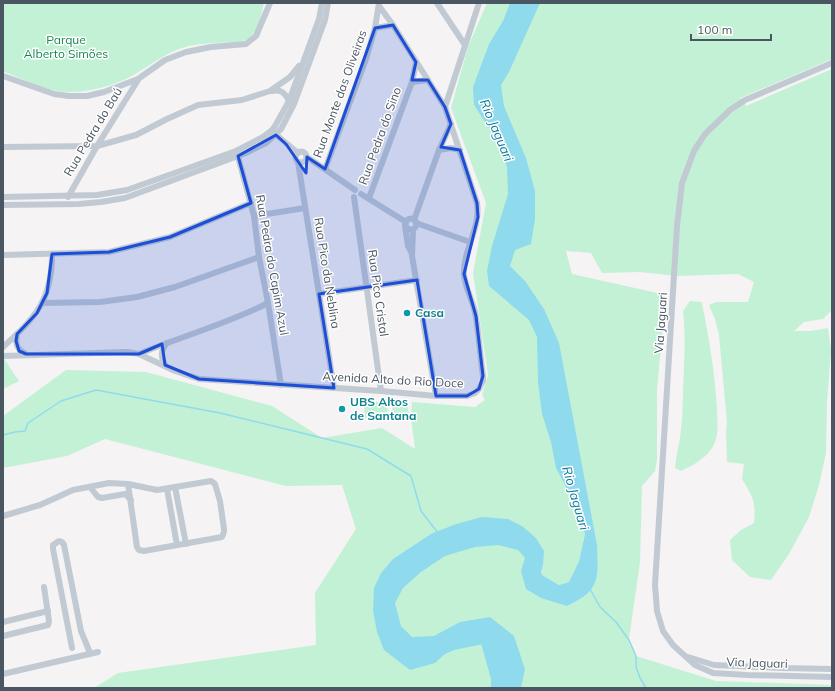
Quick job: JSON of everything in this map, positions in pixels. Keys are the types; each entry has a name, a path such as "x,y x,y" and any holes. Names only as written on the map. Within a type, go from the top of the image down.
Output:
{"street":[{"path":"3,76 47,92 69,96 87,96 104,92 138,79 165,60 186,52 212,47 246,44 256,36 270,3"},
{"path":"273,133 289,101 319,18 322,3"},
{"path":"3,197 106,195 127,190 237,153 258,148 273,133 285,124 294,104 325,20 328,3"},
{"path":"437,3 465,45"},
{"path":"444,106 479,3"},
{"name":"Avenida Alto do Rio Doce","path":"3,356 26,354 127,352 139,354 176,371 199,379 436,396 471,395 479,389 483,381 475,312 465,285 464,274 464,267 478,217 478,211 460,150 444,106 379,4"},
{"name":"Rua Monte das Oliveiras","path":"325,169 366,58 375,28 379,4"},
{"path":"375,28 393,25"},
{"name":"Rua Pedra do Sino","path":"369,198 412,82 416,62"},
{"path":"270,91 290,78 302,63"},
{"name":"Via Jaguari","path":"832,63 745,100 730,110 705,134 694,151 682,183 677,226 655,596 657,611 663,631 673,645 695,665 712,672 747,675 832,676"},
{"name":"Rua Pedra do Baú","path":"68,196 138,79"},
{"name":"Rua Pedra do Sino","path":"412,82 428,80"},
{"path":"3,147 97,146 136,135 198,105 242,100 278,89 283,92 289,101"},
{"path":"436,396 412,256 412,230 415,228 415,221 439,150 450,124"},
{"path":"273,133 286,144 303,163 307,157"},
{"path":"439,150 451,148 460,150"},
{"path":"297,157 304,152 307,157 355,190 359,190 361,194 406,224 407,229 412,230"},
{"path":"3,205 79,204 114,201 139,194 237,153"},
{"name":"Rua Pedra do Capim Azul","path":"237,153 254,216 259,257 281,385"},
{"name":"Rua Pico da Neblina","path":"297,157 334,388"},
{"path":"355,190 352,193 354,198 359,198 361,194"},
{"name":"Rua Pico Cristal","path":"354,198 381,391"},
{"path":"3,254 109,252 170,237 251,203"},
{"path":"254,216 305,208"},
{"path":"412,256 408,246 406,224 409,219 470,242"},
{"path":"3,347 37,313 47,293 52,265 52,254"},
{"path":"42,303 100,302 137,296 175,287 259,257"},
{"path":"319,294 366,286 416,280"},
{"path":"139,354 214,327 268,303"},
{"path":"17,334 16,346 19,351 26,354"},
{"path":"165,366 162,352 163,347 169,342"},
{"path":"3,516 40,505 73,490 108,483 128,484 157,490 211,481 215,484 220,501 224,529 222,537 144,551 139,550 137,547 128,484"},
{"path":"90,487 98,497 102,498 125,494 131,500"},
{"path":"175,487 186,544"},
{"path":"167,489 177,545"},
{"path":"72,648 53,549 53,545 59,541 64,545 81,631 90,653"},
{"path":"3,636 46,626 49,623 44,587"},
{"path":"3,622 48,611"},
{"path":"69,633 81,631"},
{"path":"3,674 98,652"},
{"name":"Via Jaguari","path":"686,656 714,665 832,669"}],"highlighted area":[{"path":"393,25 416,62 412,80 428,80 445,107 451,124 441,147 460,150 477,203 478,217 464,274 476,316 483,376 479,389 467,396 436,396 417,280 319,294 334,388 199,379 165,365 162,344 139,354 26,354 19,351 16,341 17,334 37,313 47,293 52,254 109,252 170,237 251,203 238,156 276,135 286,144 306,173 307,157 325,169 375,28"}],"green space":[{"name":"Parque Alberto Simões","path":"3,3 264,3 256,29 246,40 239,42 189,46 168,54 135,74 113,84 97,89 63,92 45,88 3,71"},
{"path":"487,3 832,3 832,59 740,98 746,106 832,69 831,311 823,319 804,322 794,331 811,331 828,328 831,351 827,402 826,453 819,485 809,517 789,554 771,580 750,577 732,560 730,540 741,530 754,523 755,510 751,495 742,479 744,464 727,462 727,422 719,335 715,319 709,305 716,302 748,302 754,282 738,274 677,276 640,272 602,273 591,253 566,251 572,274 662,294 665,303 657,389 657,460 655,471 642,486 640,562 629,639 636,656 716,681 832,685 832,688 94,688 118,673 316,645 315,593 356,529 342,485 286,486 105,439 67,456 3,468 3,416 66,370 146,372 272,406 322,438 382,428 415,449 411,418 412,402 475,407 485,400 482,395 488,375 473,273 486,203 451,108 468,47","holes":["573,500 597,545 567,606 521,572 533,554 543,565 541,572 542,575 559,585 569,582 579,561 585,534"]},
{"path":"690,301 702,303 713,369 717,409 717,430 715,442 709,452 696,463 681,471 675,468 683,409 685,341 683,311"},
{"path":"4,359 19,381 3,389 3,360"},
{"path":"387,401 388,417 365,419 364,403"},
{"path":"392,403 407,403 409,415 393,415"}],"water":[{"path":"510,3 540,3 509,72 501,85 504,106 526,158 535,191 535,219 531,244 515,250 510,266 525,281 544,309 559,343 597,545 598,567 592,589 578,600 567,606 541,598 526,589 521,571 525,558 518,550 498,545 475,547 445,556 421,572 403,588 395,603 401,626 412,637 434,636 460,622 490,617 514,636 525,669 521,688 491,688 491,679 481,643 468,638 458,642 435,663 410,670 384,650 377,632 373,611 374,588 381,573 393,559 431,534 456,524 482,517 508,519 522,526 536,538 544,551 541,572 542,575 559,585 569,582 579,561 585,534 573,500 556,468 551,442 542,414 538,382 537,337 529,320 489,286 487,271 492,246 508,194 507,167 500,145 474,105 473,87 489,44 503,21"}],"waterway":[{"path":"3,435 25,431 28,423 61,401 96,390 220,413 367,449 411,476 421,511 438,533"},
{"path":"590,589 600,607 616,622 629,640 636,656 636,667 646,688"},
{"name":"Rio Jaguari","path":"442,650 453,645 482,639 486,642"}],"place":[{"name":"Casa","path":"407,313"},
{"name":"UBS Altos de Santana","path":"342,409"}]}
